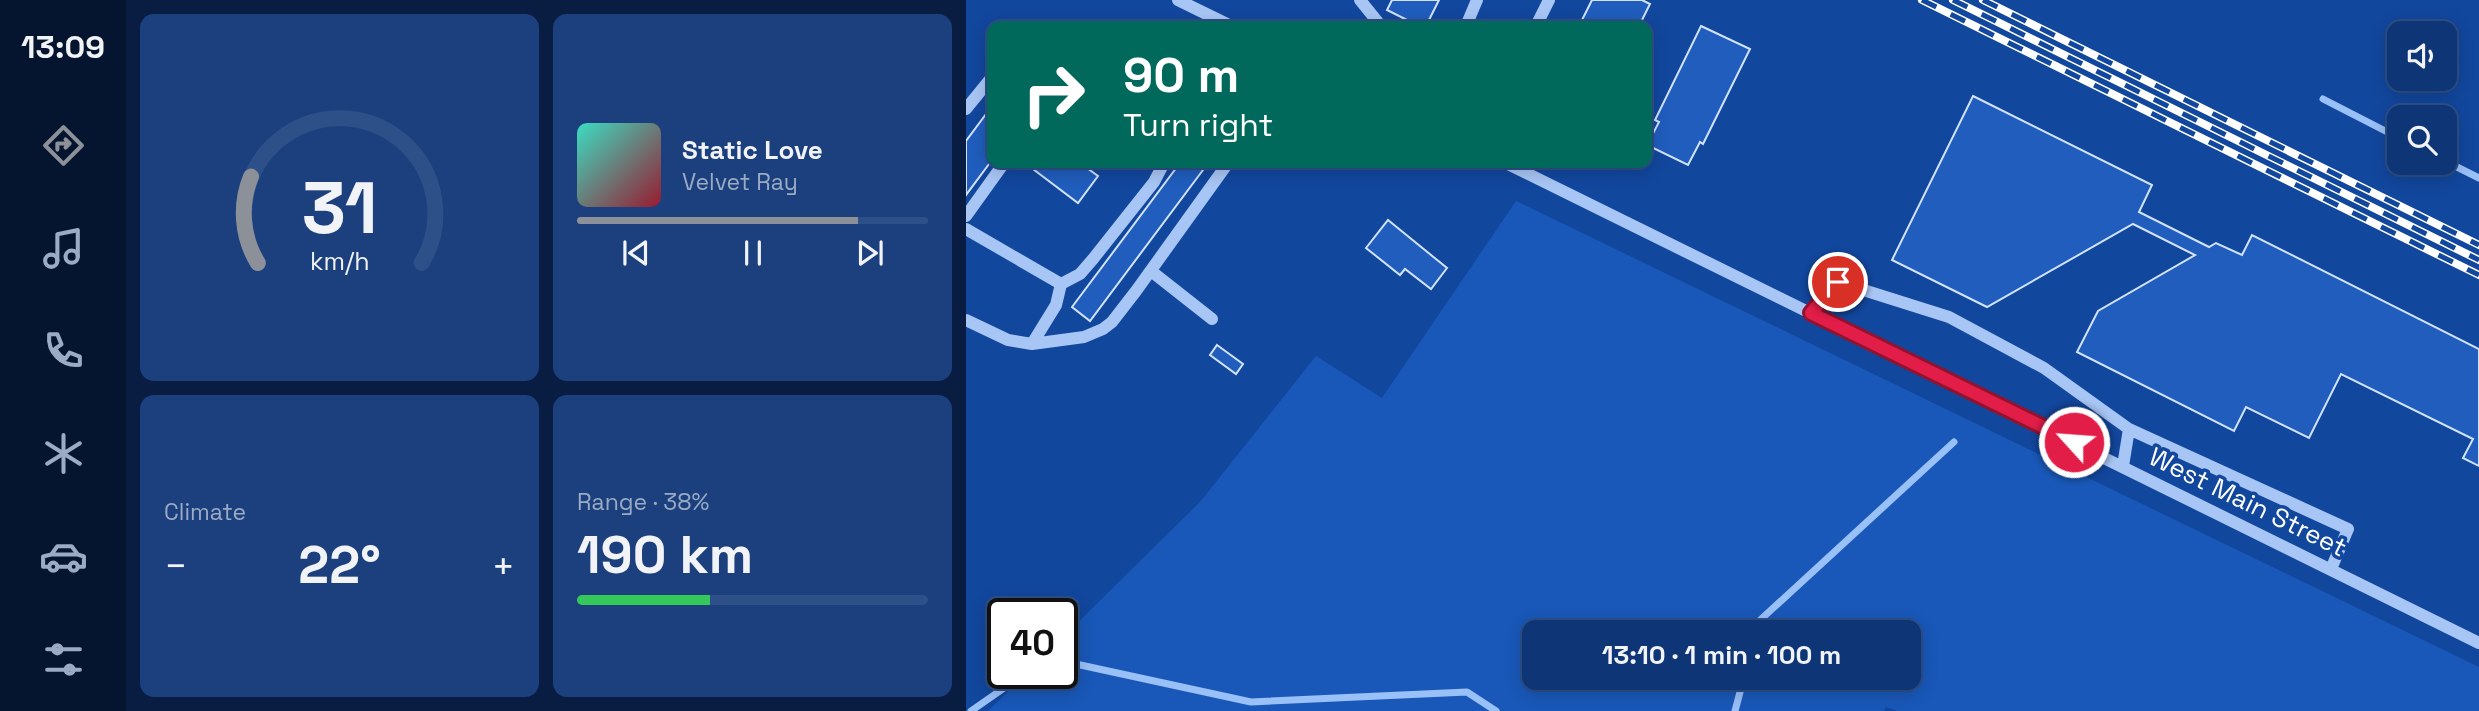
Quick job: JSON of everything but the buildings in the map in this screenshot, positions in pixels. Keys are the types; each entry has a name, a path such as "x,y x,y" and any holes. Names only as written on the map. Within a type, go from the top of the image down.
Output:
{"street":[{"path":"1178,0 1221,21"},
{"path":"1360,0 1377,21"},
{"path":"1468,21 1477,0"},
{"path":"1538,21 1549,0"},
{"path":"966,109 987,83"},
{"path":"966,216 1000,168"},
{"path":"1032,344 1056,305 1061,284 1080,274 1093,259 1154,182 1161,168"},
{"path":"966,320 1008,340 1032,344 1084,337 1103,330 1120,313 1224,168"},
{"name":"West Main Street","path":"1516,168 2479,643"},
{"path":"966,229 1061,284"},
{"path":"1151,271 1212,319"},
{"path":"1811,313 1838,282 1948,317 2044,368 2129,429 2348,529 2331,569"},
{"path":"2123,466 2129,429"}],"shaded area":[{"path":"1516,201 2479,667 2479,711 1897,711 1886,707 1884,711 988,711 1011,689 1078,689 1078,622 1200,502 1316,356 1382,398"}],"waterway":[{"path":"2323,99 2387,132"},
{"path":"2457,167 2479,178"},
{"path":"1760,620 1954,442"},
{"path":"1078,664 1251,702 1467,692 1496,711"},
{"path":"971,711 1003,689"},
{"path":"1735,711 1741,690"}],"railway":[{"path":"1922,0 2479,275"},
{"path":"1953,0 2479,260"},
{"path":"1983,0 2479,245"}],"route":[{"path":"1838,282 1811,313 2074,442"}]}
